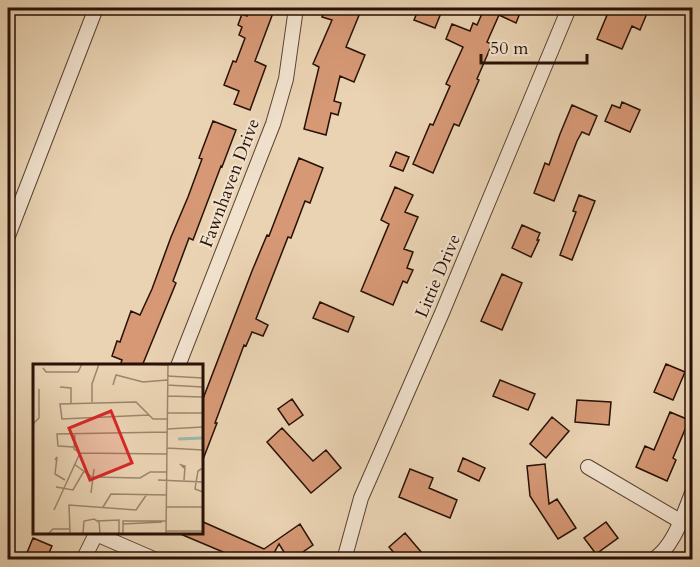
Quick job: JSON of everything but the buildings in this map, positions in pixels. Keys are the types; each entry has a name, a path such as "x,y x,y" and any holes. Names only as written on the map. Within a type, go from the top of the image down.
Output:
{"street":[{"path":"8,236 96,8"},
{"name":"Fawnhaven Drive","path":"179,364 273,124 286,79 296,8"},
{"name":"Littie Drive","path":"344,560 361,498 442,313 569,8"},
{"path":"588,467 686,524"},
{"path":"652,560 658,557 686,524 693,493"},
{"path":"83,560 96,534"},
{"path":"98,534 156,560"}]}
